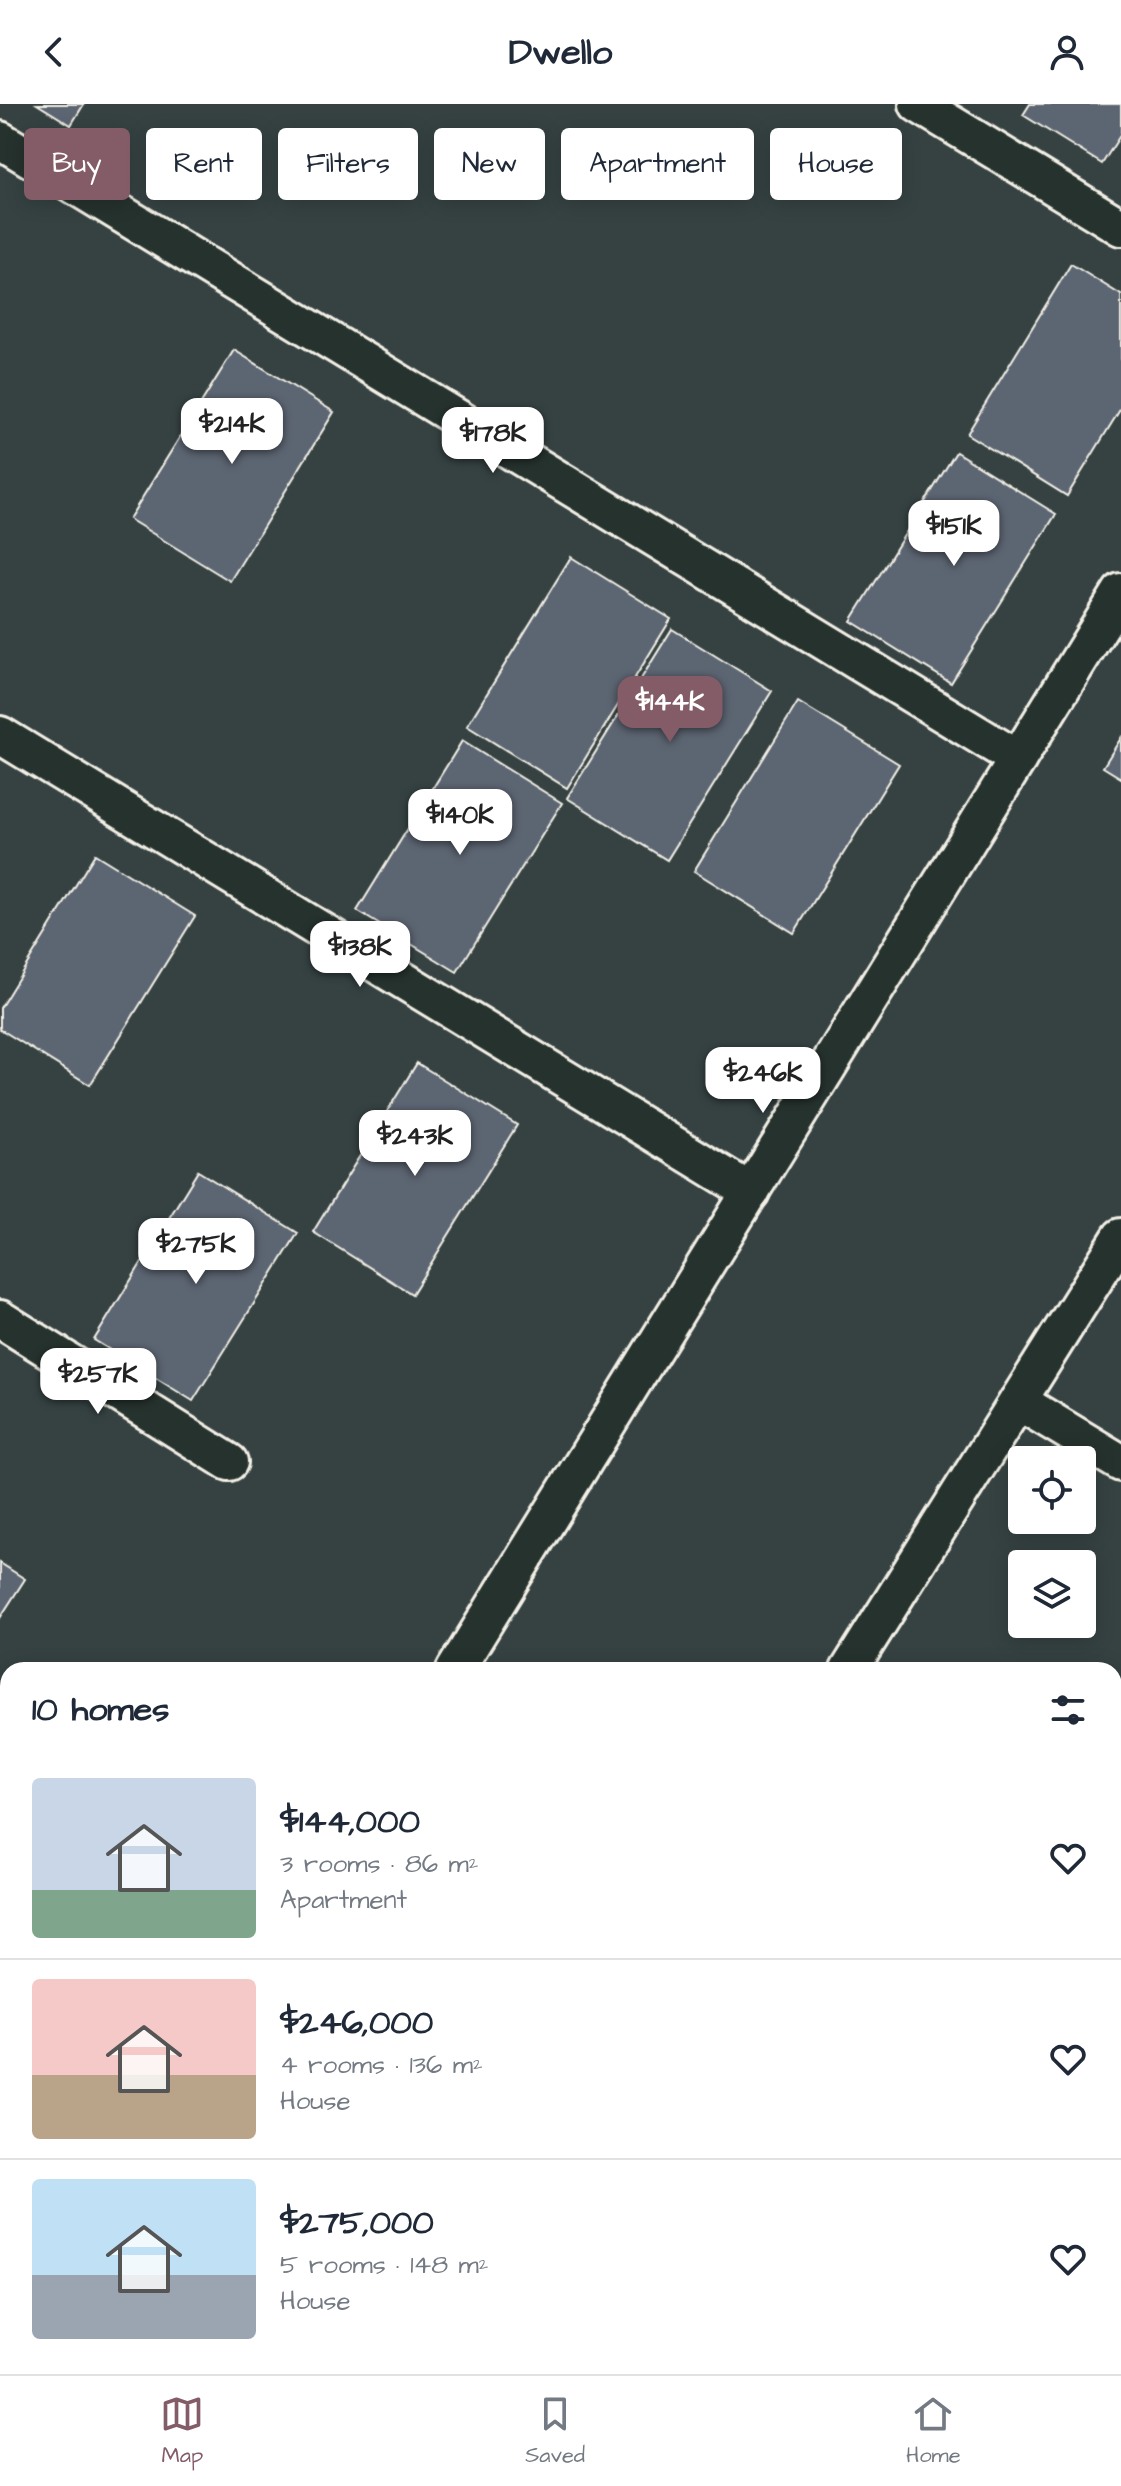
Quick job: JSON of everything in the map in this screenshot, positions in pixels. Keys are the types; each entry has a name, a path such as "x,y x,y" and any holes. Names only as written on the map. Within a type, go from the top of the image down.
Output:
{"street":[{"path":"918,104 1121,227"},
{"path":"0,140 1018,759"},
{"path":"460,1662 1121,592"},
{"path":"0,735 751,1192"},
{"path":"854,1662 1121,1237"},
{"path":"0,1319 229,1462"},
{"path":"1018,1401 1121,1463"}],"building":[{"path":"37,104 84,104 71,125"},
{"path":"1030,104 1121,104 1121,134 1102,164 1023,115"},
{"path":"1071,264 1121,295 1121,408 1067,496 967,434"},
{"path":"234,350 334,412 230,581 129,519"},
{"path":"956,452 1056,514 951,683 851,621"},
{"path":"571,557 671,619 567,788 467,726"},
{"path":"672,629 772,691 667,860 567,798"},
{"path":"798,702 899,764 794,933 694,871"},
{"path":"1121,738 1121,778 1103,767"},
{"path":"462,741 562,803 457,972 357,911"},
{"path":"95,854 195,916 90,1085 0,1029 0,1008"},
{"path":"417,1063 517,1125 412,1294 313,1232"},
{"path":"198,1171 298,1233 193,1401 94,1340"},
{"path":"0,1563 25,1579 0,1618"}]}
